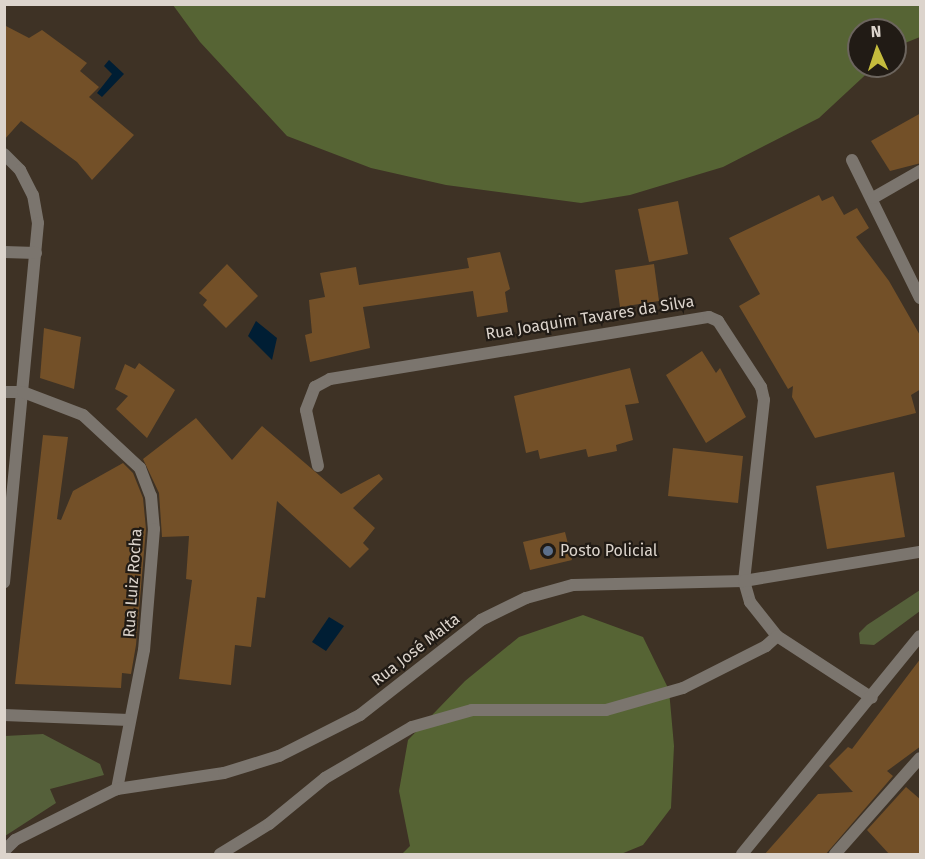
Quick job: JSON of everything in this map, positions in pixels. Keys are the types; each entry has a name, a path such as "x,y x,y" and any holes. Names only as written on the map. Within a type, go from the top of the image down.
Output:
{"street":[{"path":"4,154 20,170 33,195 38,223 4,582"},
{"path":"852,160 921,298"},
{"path":"873,198 921,171"},
{"path":"4,252 36,253"},
{"name":"Rua Joaquim Tavares da Silva","path":"318,466 306,410 315,387 330,379 709,316 718,321 760,387 764,400 744,581"},
{"name":"Rua Luiz Rocha","path":"4,392 23,392 60,403 106,433 140,468 151,496 154,529 144,650 117,789"},
{"name":"Rua José Malta","path":"4,851 15,840 117,789 224,772 279,756 360,715 481,620 526,598 573,585 744,581 921,552"},
{"path":"744,581 750,602 777,636 872,698"},
{"path":"220,855 269,824 325,778 412,727 472,710 606,710 683,688 777,636"},
{"path":"742,855 921,636"},
{"path":"4,715 129,720"},
{"path":"835,855 921,758"}],"green space":[{"path":"920,4 920,37 907,42 907,18 847,18 847,78 862,78 819,118 723,167 630,195 581,203 446,185 371,168 287,136 200,42 173,5"},
{"path":"920,590 920,611 874,645 860,644 859,633 867,625"},
{"path":"583,615 643,637 669,690 674,746 671,808 643,845 621,854 402,854 410,846 399,791 408,740 465,681 519,637"},
{"path":"43,734 100,764 104,775 50,789 56,803 5,836 5,736"}],"water":[{"path":"109,60 124,74 102,97 97,93 112,74 104,66"},
{"path":"256,321 277,338 272,360 248,336"},
{"path":"329,617 344,626 326,651 312,642"}],"building":[{"path":"4,25 29,38 42,30 87,63 80,71 99,87 89,97 134,135 92,180 77,162 21,121 4,140"},
{"path":"921,113 921,163 890,171 871,141"},
{"path":"819,195 822,201 833,196 844,215 857,208 869,228 856,237 889,281 921,337 921,389 911,395 916,413 815,438 792,397 793,386 788,389 739,306 760,294 729,238"},
{"path":"678,201 688,254 649,262 638,209"},
{"path":"500,252 510,289 505,292 508,312 477,317 473,291 363,307 370,348 310,362 305,335 312,333 309,300 325,297 320,273 356,267 359,285 469,268 467,258"},
{"path":"227,264 258,296 226,328 203,305 207,300 199,293"},
{"path":"654,264 659,301 620,307 615,270"},
{"path":"44,328 81,337 74,389 40,378"},
{"path":"702,351 716,373 720,368 746,417 706,443 666,375"},
{"path":"139,363 175,390 147,438 116,409 128,396 115,389 125,364 135,369"},
{"path":"630,368 639,403 625,405 633,440 616,445 617,451 588,457 586,449 540,459 538,450 526,453 514,396"},
{"path":"196,418 232,460 262,426 341,494 379,474 383,479 353,508 375,528 363,543 369,549 350,568 277,501 265,598 257,597 251,647 235,645 231,685 179,679 192,580 186,579 189,536 162,537 159,493 143,459"},
{"path":"43,435 68,437 57,519 61,520 73,491 123,463 133,473 143,498 146,529 136,645 131,674 122,673 121,688 15,684"},
{"path":"673,448 743,456 738,503 668,496"},
{"path":"894,472 905,537 827,549 816,486"},
{"name":"Posto Policial","path":"565,532 572,560 530,570 523,542"},
{"path":"921,658 921,746 887,771 893,776 825,855 764,855 818,794 853,792 829,766 848,747 852,749"},
{"path":"906,787 921,800 921,855 890,855 867,830"}],"place":[{"name":"Posto Policial","path":"548,551"}]}
